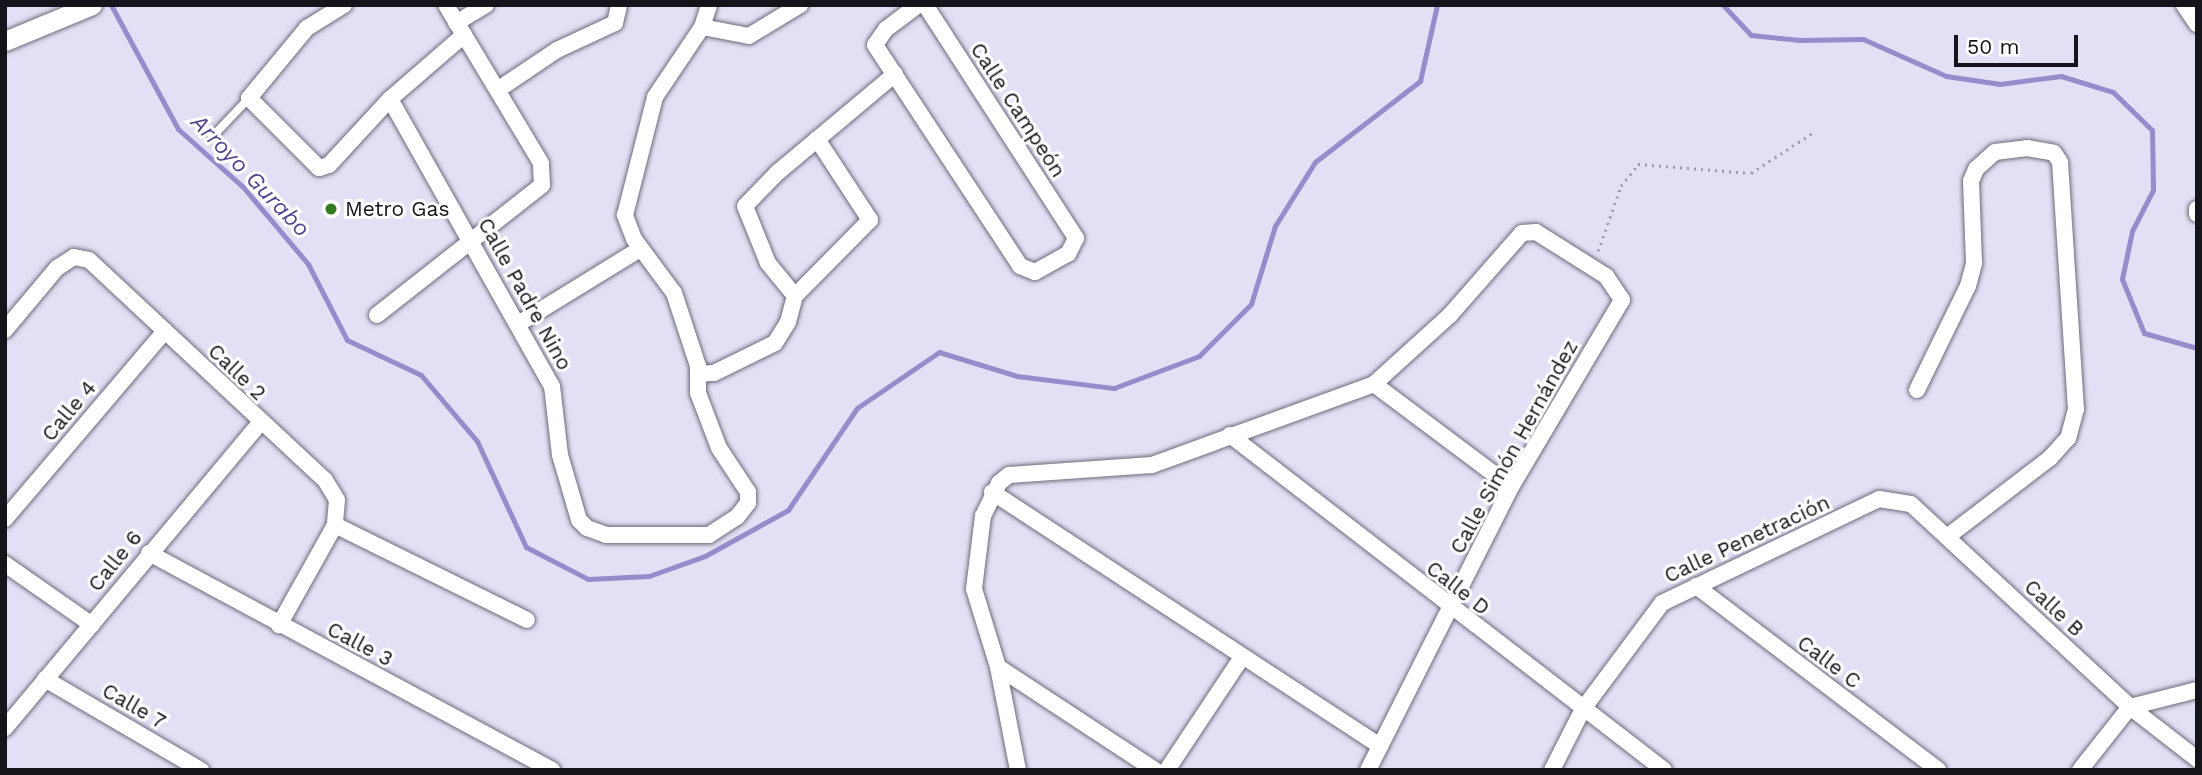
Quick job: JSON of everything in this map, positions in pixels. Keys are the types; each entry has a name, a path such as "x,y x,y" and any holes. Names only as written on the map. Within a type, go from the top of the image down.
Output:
{"street":[{"path":"344,5 307,28 249,98 319,169 329,165 390,99 486,5"},
{"path":"377,315 542,185 541,163 499,89 446,5"},
{"path":"499,89 557,50 615,23 619,5"},
{"path":"709,5 702,27 654,97 625,215 640,249 674,293 698,374 714,373 775,343 788,322 795,296 870,220 817,139"},
{"path":"702,27 749,36 800,5"},
{"path":"795,296 768,263 744,211 747,201 895,74 876,45 886,29 918,5"},
{"name":"Calle Campeón","path":"895,74 1026,272 1035,272 1068,254 1076,238 925,5"},
{"path":"2184,5 2197,24"},
{"path":"5,41 86,8"},
{"name":"Calle Padre Nino","path":"390,99 473,240 552,386 560,455 573,509 587,528 606,535 709,535 737,517 747,503 748,492 737,481 698,393 698,374"},
{"path":"1917,390 1968,286 1974,264 1971,181 1976,169 1995,152 2027,148 2054,153 2060,162 2076,409 2068,438 2050,458 1947,537"},
{"path":"1018,770 998,667 974,589 979,535 992,492 1009,475 1152,465 1374,384 1450,315 1522,233 1547,236 1592,265"},
{"path":"518,324 640,249"},
{"name":"Calle 2","path":"5,330 57,268 74,257 89,260 260,423 325,480 337,500 334,526"},
{"name":"Calle Simón Hernández","path":"1368,770 1511,487 1622,295 1592,265"},
{"name":"Calle 4","path":"5,519 165,331"},
{"path":"1374,384 1511,487"},
{"name":"Calle 6","path":"5,728 92,625 149,552 260,423"},
{"name":"Calle D","path":"1230,435 1451,609 1664,770"},
{"path":"992,492 1380,746"},
{"name":"Calle B","path":"1880,499 1911,504 2130,707 2197,759"},
{"name":"Calle Penetración","path":"1552,770 1583,709 1650,614 1675,594 1880,499"},
{"path":"279,625 334,526 527,620"},
{"name":"Calle 3","path":"149,552 279,625 552,770"},
{"path":"5,564 92,625"},
{"name":"Calle C","path":"1696,586 1938,770"},
{"path":"1167,770 1242,657"},
{"path":"998,667 1155,770"},
{"name":"Calle 7","path":"46,679 201,770"},
{"path":"2080,770 2130,707 2197,690"}],"lane":[{"path":"212,137 249,98"}],"path":[{"path":"1592,265 1620,186 1638,164 1751,173 1814,132"}],"waterway":[{"name":"Arroyo Gurabo","path":"111,5 178,129 243,187 308,264 347,340 421,375 477,441 526,547 588,579 649,576 705,556 788,510 857,408 939,352 1017,376 1114,388 1199,356 1251,304 1275,226 1315,162 1420,81 1437,5"},
{"name":"Arroyo Gurabo","path":"1723,5 1751,35 1800,40 1863,39 1946,76 2000,84 2061,76 2113,92 2152,130 2153,190 2132,231 2122,279 2144,333 2197,348"}],"place":[{"name":"Metro Gas","path":"331,209"}]}
